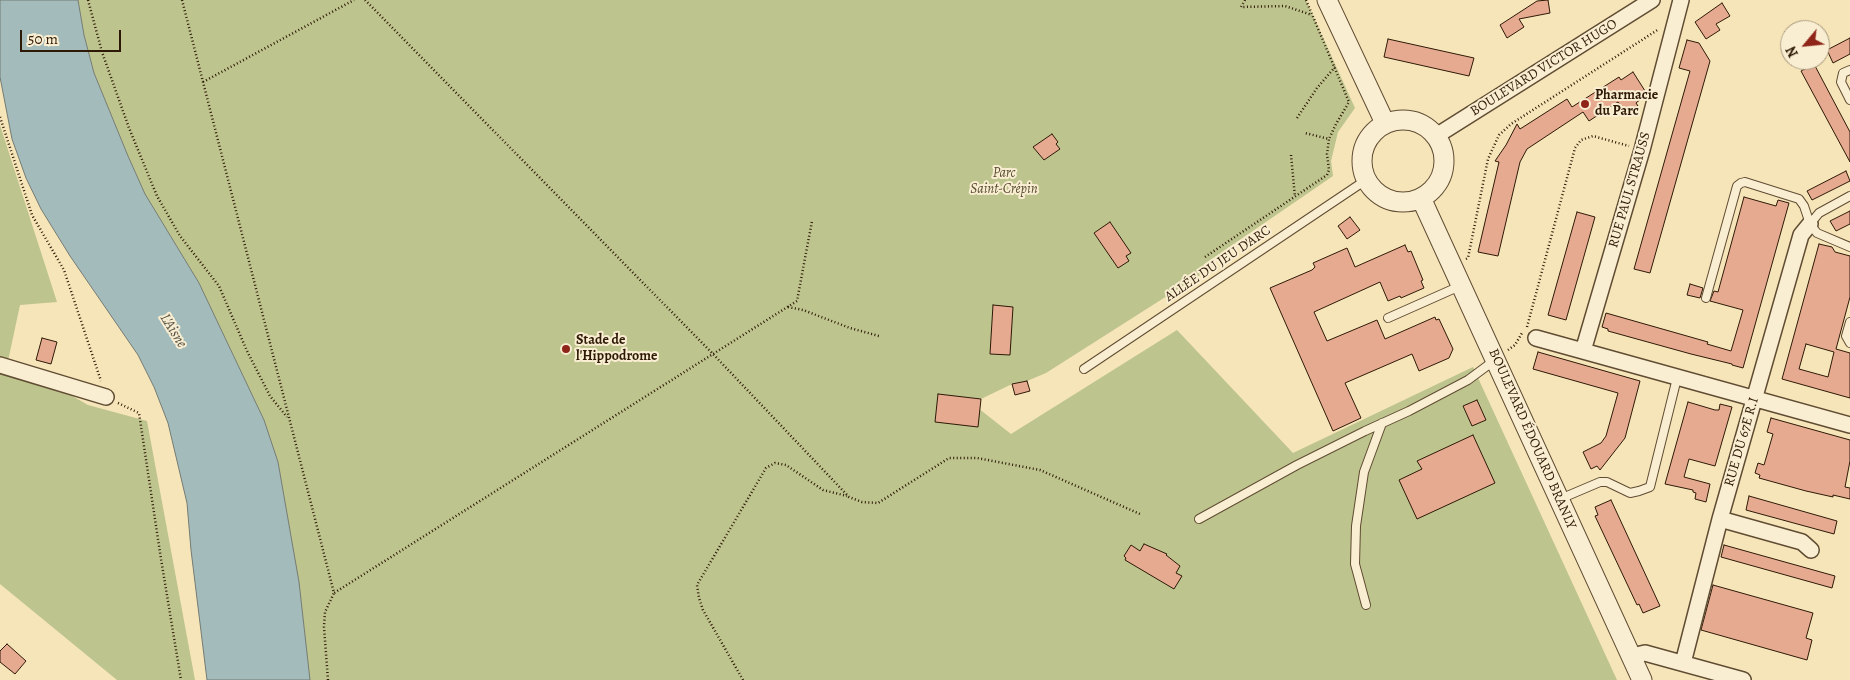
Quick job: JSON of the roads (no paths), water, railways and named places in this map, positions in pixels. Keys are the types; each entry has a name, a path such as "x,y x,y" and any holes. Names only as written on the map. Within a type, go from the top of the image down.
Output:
{"street":[{"path":"1327,0 1385,123"},
{"name":"BOULEVARD VICTOR HUGO","path":"1436,136 1652,0"},
{"name":"RUE PAUL STRAUSS","path":"1583,351 1642,150 1681,0"},
{"path":"1402,119 1416,121 1429,128 1436,136 1444,151 1444,164 1441,177 1434,188 1422,198 1411,202 1398,202 1385,198 1374,190 1366,180 1362,166 1362,152 1367,139 1376,128 1385,123 1402,119"},
{"name":"BOULEVARD ÉDOUARD BRANLY","path":"1422,198 1642,680"},
{"name":"RUE DU 67E R.I","path":"1683,663 1720,518 1801,235 1810,224"},
{"path":"1536,338 1850,425"},
{"path":"0,365 106,396"},
{"path":"1720,518 1802,542 1810,550"},
{"path":"1632,656 1645,653 1743,680"}],"lane":[{"path":"1850,70 1843,73 1840,82 1850,100"},
{"name":"ALLÉE DU JEU D'ARC","path":"1084,369 1366,180"},
{"path":"1706,298 1737,186 1740,183 1745,182 1799,199 1804,206 1810,224 1817,233 1850,247"},
{"path":"1810,224 1819,213 1850,196"},
{"path":"1388,318 1462,285"},
{"path":"1850,322 1846,336 1850,343"},
{"path":"1199,519 1297,465 1468,380 1496,359"},
{"path":"1560,500 1600,482 1607,482 1630,493 1650,486 1677,378"},
{"path":"1366,605 1355,564 1356,526 1364,472 1382,423"}],"water":[{"name":"L'Aisne","path":"0,0 78,0 84,35 94,73 128,156 145,194 199,283 264,420 278,462 299,582 310,680 207,680 187,503 168,423 154,387 138,355 70,256 41,209 26,178 12,139 0,77"}],"place":[{"name":"Pharmacie du Parc","path":"1585,104"},
{"name":"Stade de l'Hippodrome","path":"566,349"}],"park label":[{"name":"Parc Saint-Crépin","path":"1004,182"}]}
